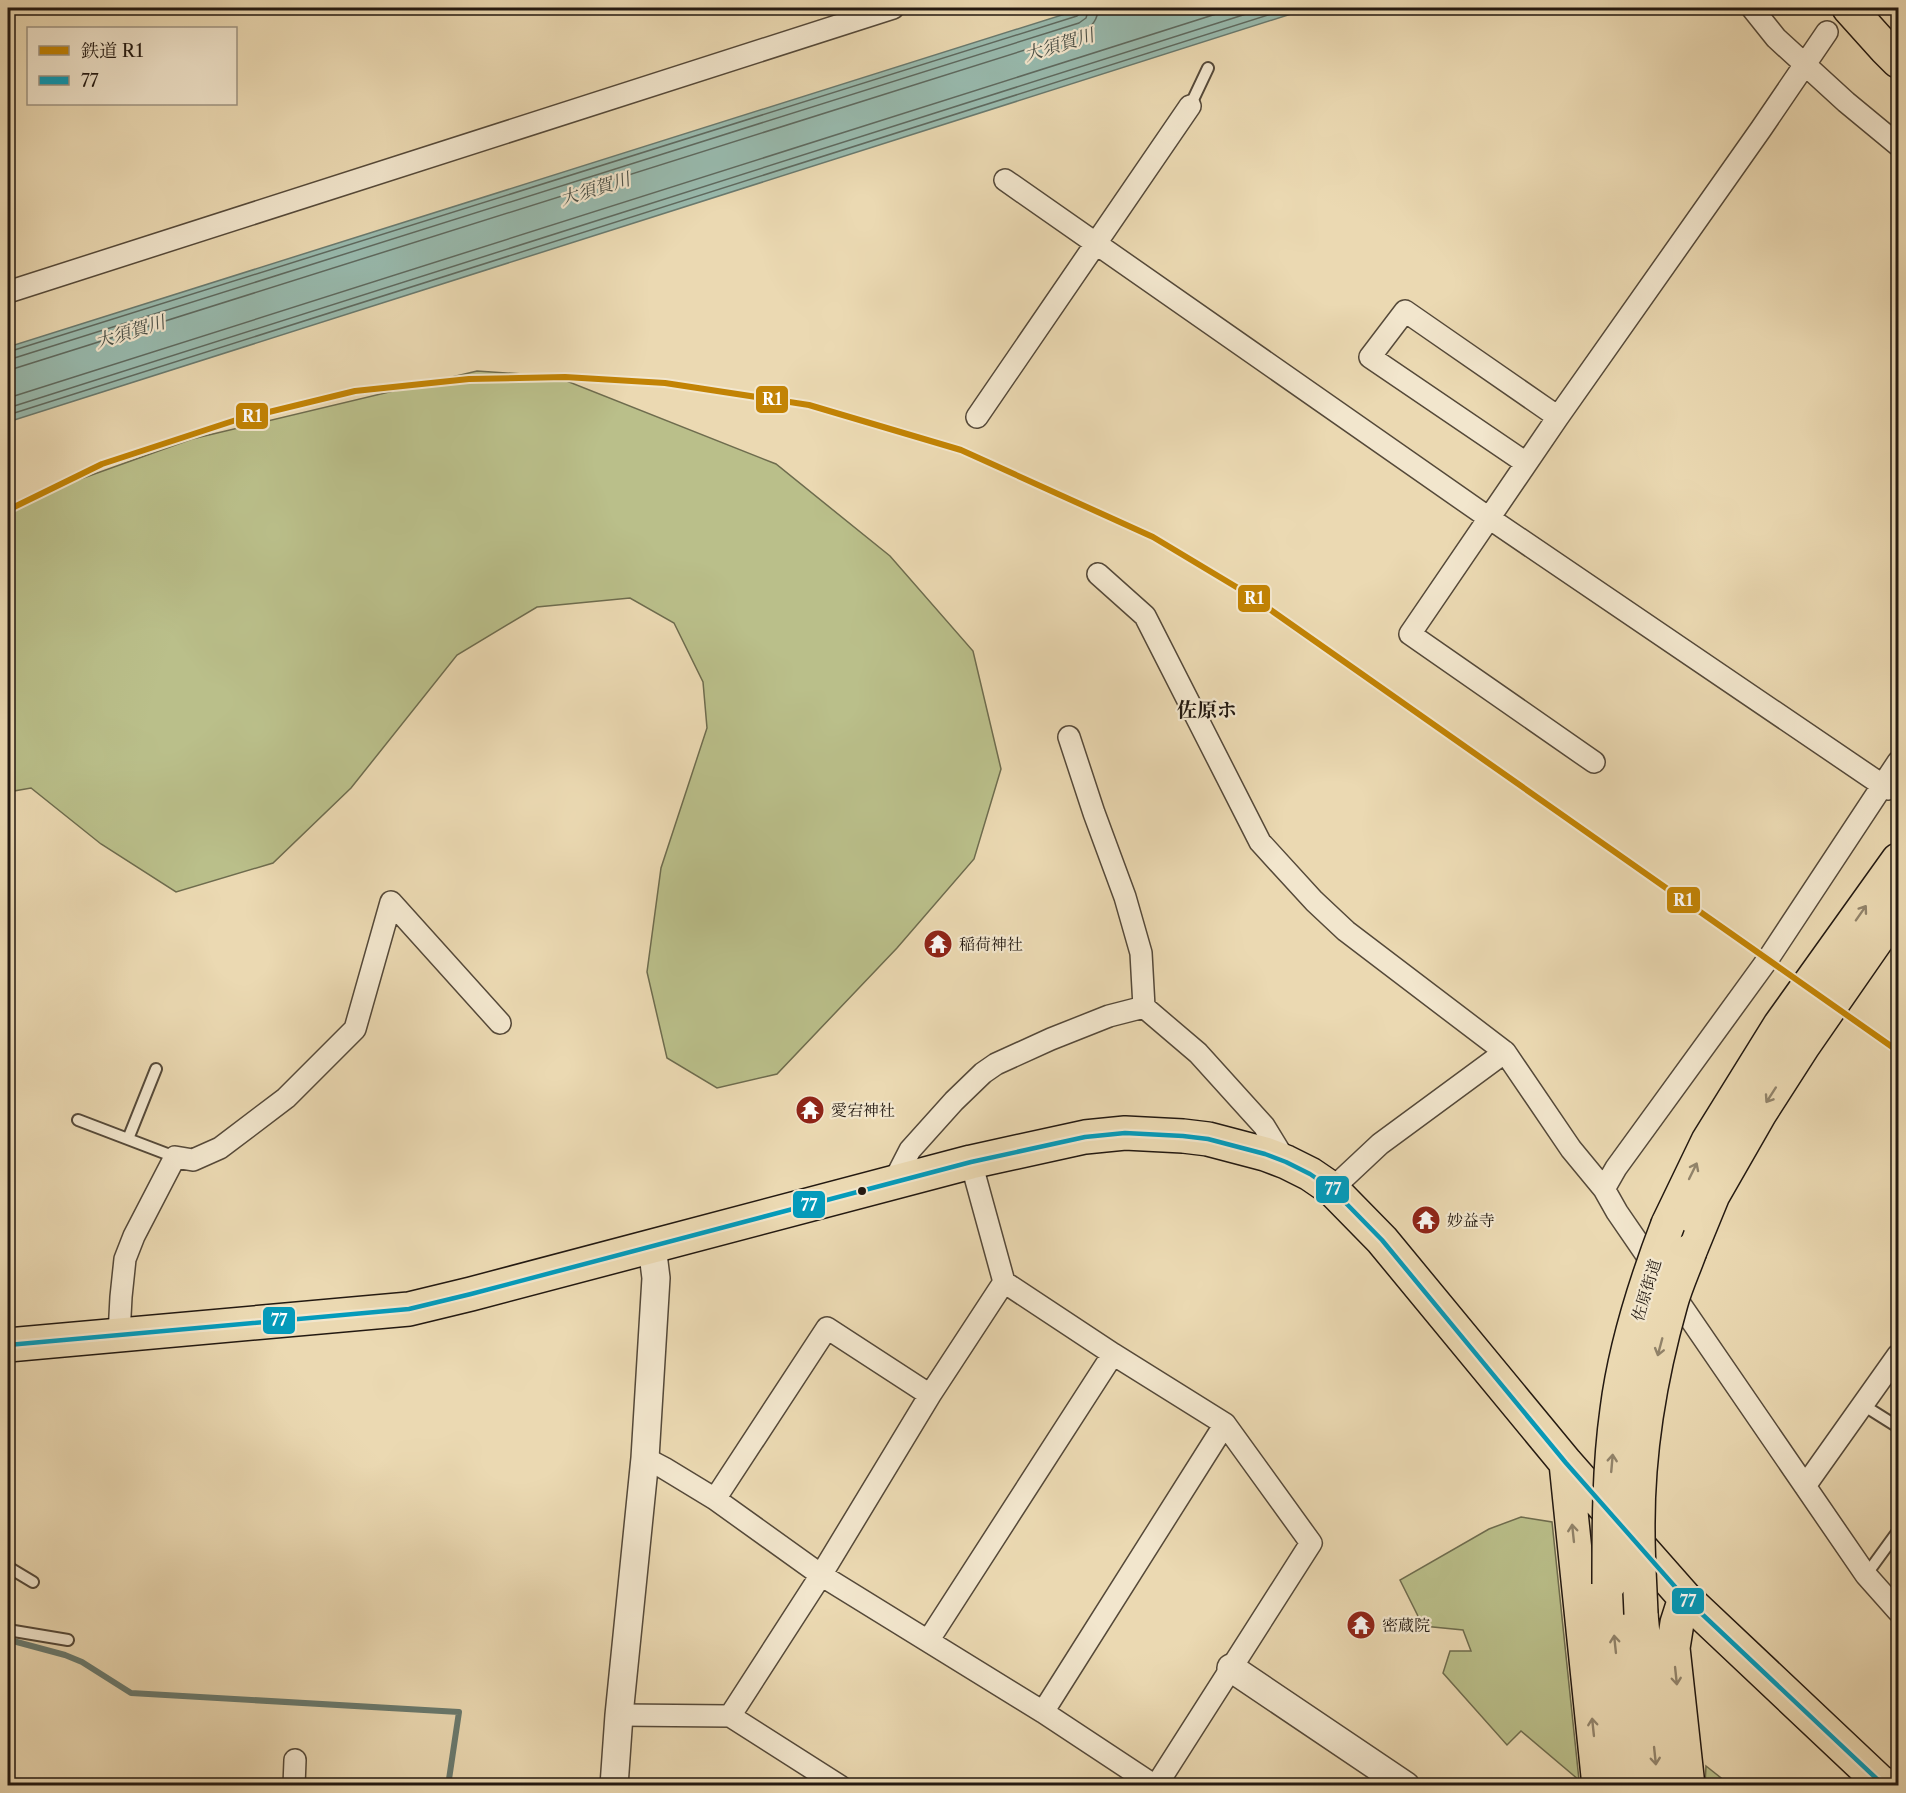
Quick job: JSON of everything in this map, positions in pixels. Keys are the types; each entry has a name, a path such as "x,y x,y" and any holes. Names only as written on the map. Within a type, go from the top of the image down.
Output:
{"highway":[{"path":"1849,8 1899,61"},
{"name":"佐原街道","path":"1629,1785 1609,1584 1611,1471 1617,1408 1647,1279 1668,1224 1708,1141 1792,1036 1838,970 1897,861"},
{"name":"佐原街道","path":"1838,970 1899,909"},
{"name":"佐原街道","path":"1658,1785 1641,1614 1638,1531 1646,1415 1657,1358 1672,1300 1690,1251 1713,1195 1760,1113 1792,1036"},
{"path":"8,1345 409,1309 971,1162 1085,1137 1125,1133 1208,1139 1286,1162 1332,1189 1382,1240 1566,1463 1685,1598 1815,1721 1887,1785"},
{"path":"1566,1463 1599,1785"},
{"path":"1685,1598 1677,1623 1673,1648 1688,1785"}],"street":[{"path":"8,292 893,8"},
{"path":"1752,8 1776,38 1899,145"},
{"path":"1594,762 1410,634 1526,463 1827,32"},
{"path":"977,417 1190,106"},
{"path":"1005,180 1489,518 1885,787"},
{"path":"1526,463 1370,357 1405,310 1558,417"},
{"path":"1098,574 1144,616 1260,842 1314,901 1346,931 1505,1052 1571,1149 1604,1189 1617,1212 1866,1575 1899,1611"},
{"path":"1069,736 1128,908 1141,953 1144,1007 1198,1053 1264,1126 1286,1162"},
{"path":"1604,1189 1616,1168 1768,958 1885,787 1899,762"},
{"path":"119,1335 120,1297 125,1259 134,1236 175,1157 193,1160 220,1148 286,1098 354,1029 391,902 500,1023"},
{"path":"893,1183 910,1150 983,1073 996,1064 1051,1039 1109,1016 1144,1007"},
{"path":"1332,1189 1380,1144 1505,1052"},
{"path":"645,1458 715,1499 821,1575 1043,1712 1156,1785 1311,1543 1225,1424 1004,1282 971,1162"},
{"path":"615,1785 619,1715 645,1458 656,1278 652,1246"},
{"path":"730,1716 821,1575 930,1395 1004,1282"},
{"path":"715,1499 827,1328 930,1395"},
{"path":"928,1641 1113,1354"},
{"path":"1805,1486 1863,1405 1896,1364"},
{"path":"1043,1712 1225,1424"},
{"path":"1231,1668 1406,1785"},
{"path":"619,1715 730,1716 840,1785"},
{"path":"294,1785 296,1760"}],"lane":[{"path":"1190,106 1208,68"},
{"path":"128,1139 156,1069"},
{"path":"78,1120 175,1157"},
{"path":"1863,1405 1899,1427"},
{"path":"1866,1575 1899,1531"},
{"path":"8,1567 33,1582"},
{"path":"8,1630 68,1640"}],"green space":[{"path":"477,371 554,376 776,464 890,556 973,651 1001,769 974,859 897,948 777,1074 717,1088 667,1058 647,972 661,868 707,728 703,682 674,623 630,598 537,607 457,655 351,788 273,863 176,892 101,844 31,788 8,792 8,505 192,439"},
{"path":"1521,1517 1552,1522 1579,1780 1521,1731 1507,1745 1443,1673 1450,1651 1471,1651 1463,1630 1423,1626 1400,1580 1489,1529"},
{"path":"1706,1766 1730,1785 1705,1785"}],"water":[{"name":"大須賀川","path":"1084,8 1310,8 8,422 8,347"}],"waterway":[{"path":"8,1642 13,1641 65,1655 82,1662 131,1693 459,1712 448,1786"}],"rail line":[{"name":"R1","path":"8,510 102,464 236,420 355,391 469,379 565,377 665,383 809,405 961,450 1153,537 1248,594 1898,1051"}],"transit line":[{"name":"77","path":"8,1345 409,1309 971,1162 1085,1137 1125,1133 1208,1139 1286,1162 1332,1189 1382,1240 1566,1463 1685,1598 1887,1786"}],"place":[{"name":"稲荷神社","path":"938,944"},
{"name":"愛宕神社","path":"810,1110"},
{"name":"妙益寺","path":"1426,1220"},
{"name":"密蔵院","path":"1361,1625"}],"district":[{"name":"佐原ホ","path":"1207,710"}]}
